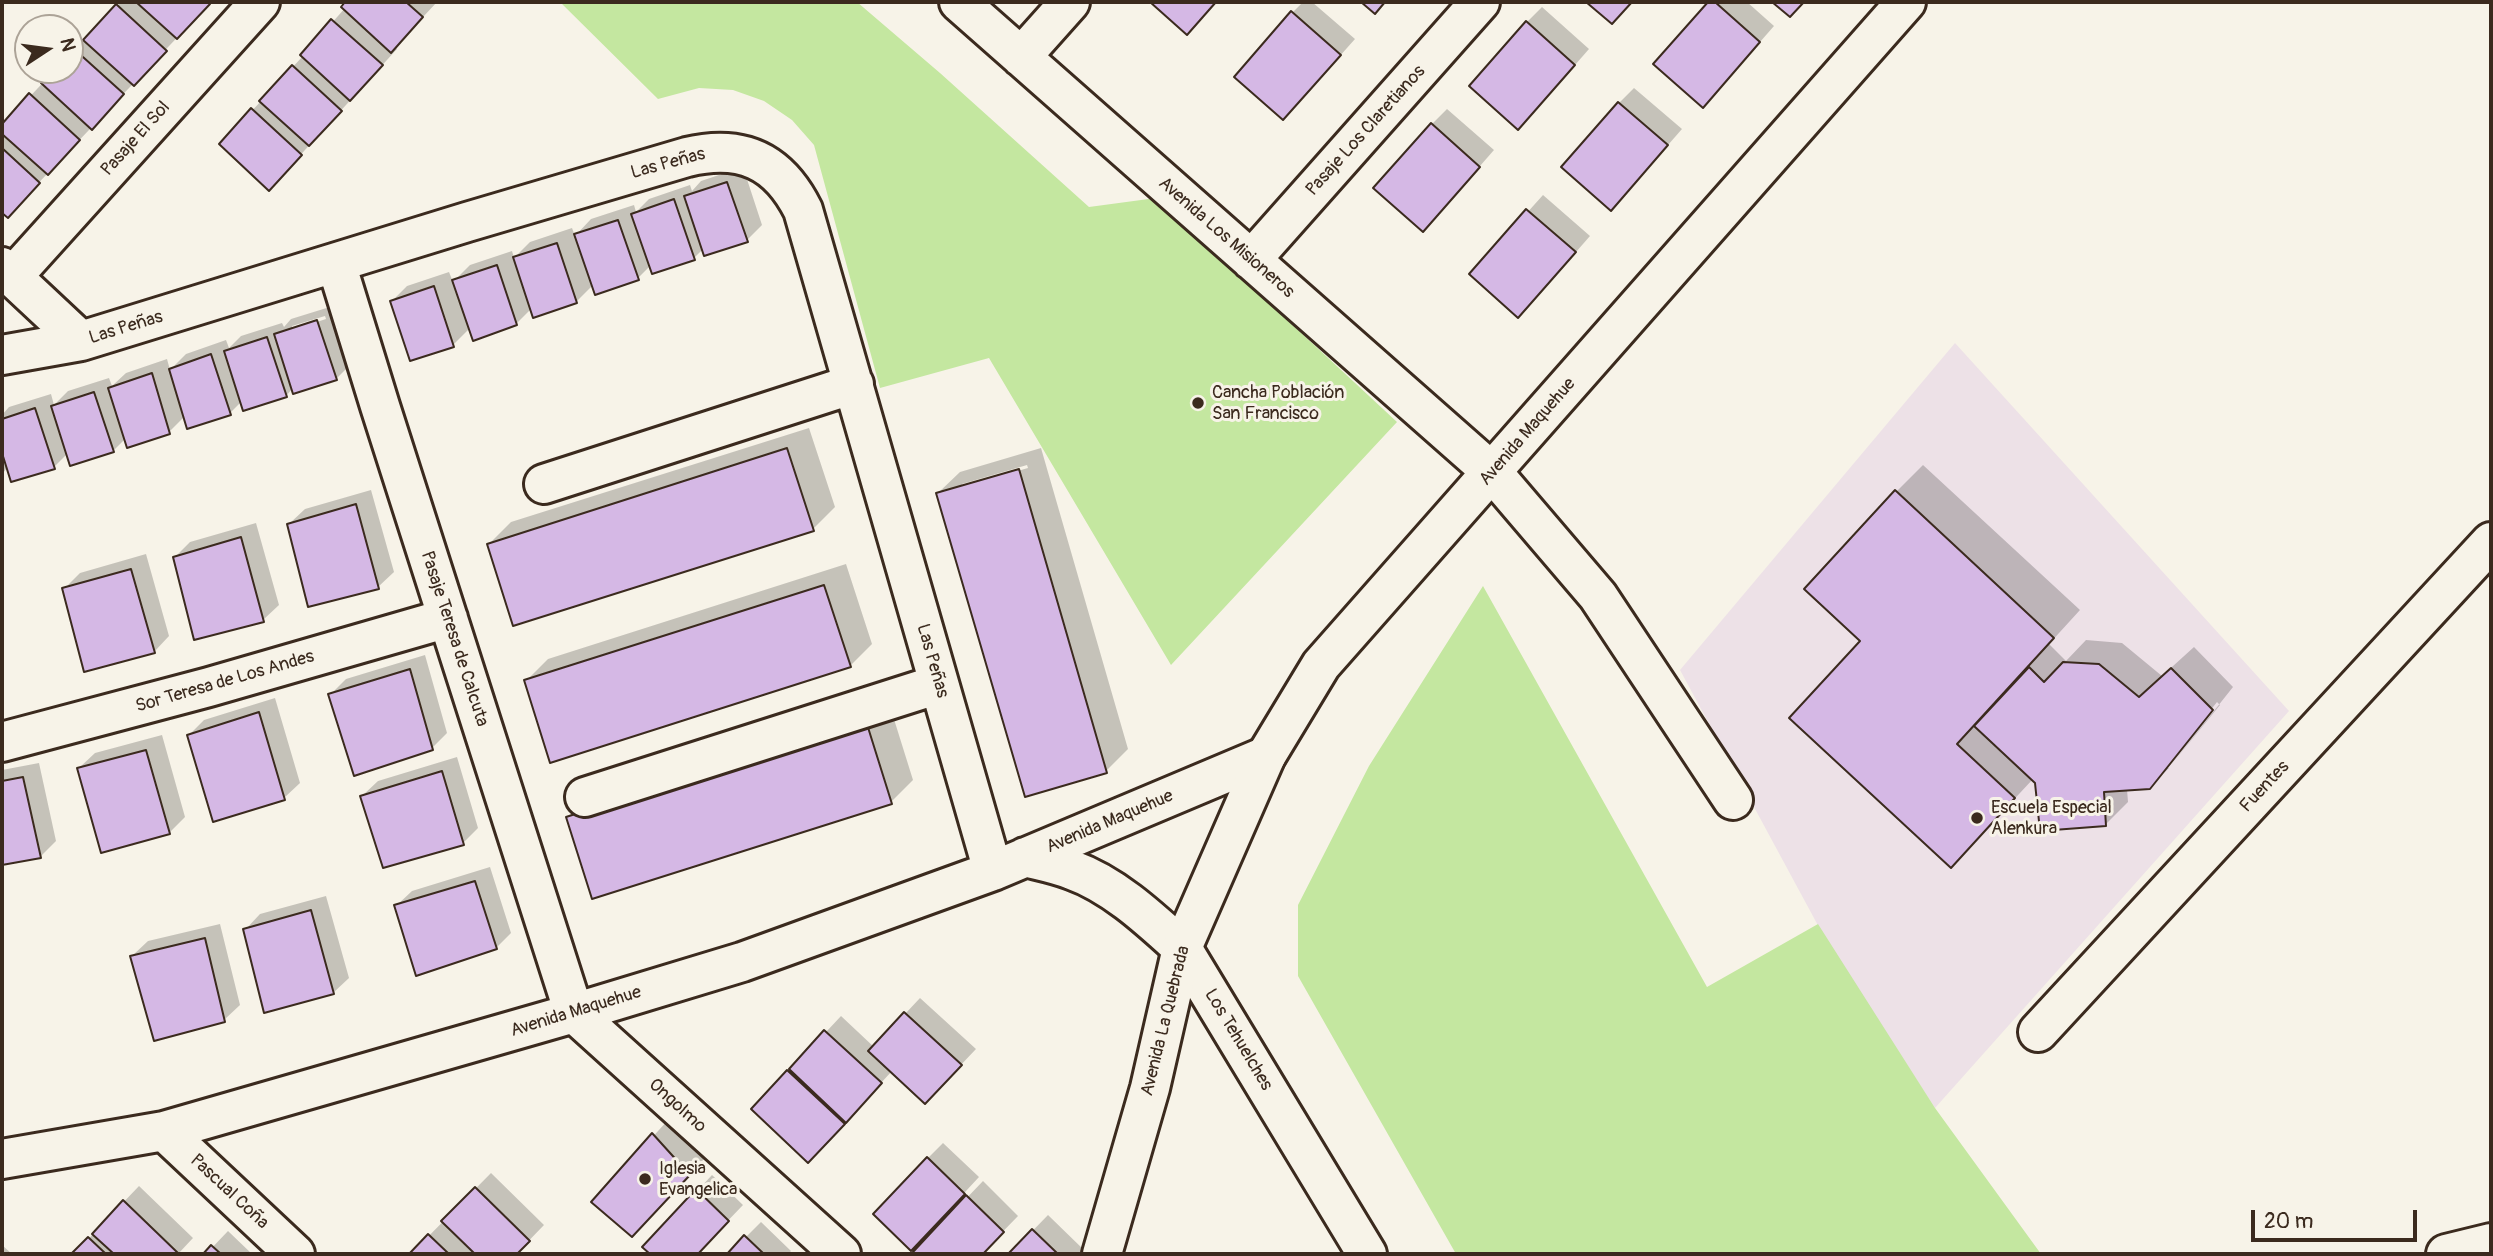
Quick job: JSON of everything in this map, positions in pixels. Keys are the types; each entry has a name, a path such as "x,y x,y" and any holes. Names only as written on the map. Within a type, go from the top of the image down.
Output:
{"street":[{"name":"Pasaje El Sol","path":"7,272 260,2"},
{"name":"Avenida Los Misioneros","path":"959,2 1493,473 1598,596 1733,800"},
{"path":"1021,57 1070,2"},
{"name":"Pasaje Los Claretianos","path":"1251,260 1480,2"},
{"name":"Avenida Maquehue","path":"2,1159 164,1130 742,962 1009,864 1266,756 1321,665 1906,2"},
{"name":"Las Peñas","path":"7,272 81,341 687,157 710,151 734,153 757,160 776,172 793,189 803,209 939,684 1009,864"},
{"name":"Pasaje Teresa de Calcuta","path":"336,263 574,1013"},
{"path":"2,355 81,341"},
{"path":"544,484 854,384"},
{"name":"Fuentes","path":"2038,1032 2491,542"},
{"name":"Sor Teresa de Los Andes","path":"2,742 196,691 448,618"},
{"path":"585,797 939,684"},
{"name":"Avenida La Quebrada","path":"1102,1254 1150,1088 1182,948 1266,756"},
{"name":"Los Tehuelches","path":"1009,864 1074,870 1147,916 1182,948 1367,1254"},
{"name":"Ongolmo","path":"574,1013 841,1254"},
{"name":"Pascual Coña","path":"164,1130 295,1254"},
{"path":"2446,1254 2491,1242"}],"shaded area":[{"name":"Escuela Especial Alenkura","path":"1955,343 2289,711 1935,1108 1828,944 1680,670"}],"green space":[{"path":"560,2 857,2 1089,207 1156,198 1397,422 1171,665 989,358 880,388 814,145 792,120 764,101 733,90 699,88 658,99"},
{"path":"1483,586 1707,987 1818,924 1935,1108 2041,1254 1456,1254 1298,976 1298,905 1369,766"}],"building":[{"path":"136,2 207,2 210,4 177,39"},
{"path":"345,2 406,2 423,17 391,53 341,7"},
{"path":"1150,2 1216,2 1187,35"},
{"path":"1361,2 1385,2 1375,14"},
{"path":"1586,2 1632,2 1612,24"},
{"path":"1708,2 1715,2 1760,42 1703,108 1653,64"},
{"path":"1772,2 1804,2 1790,17"},
{"path":"116,4 167,51 134,86 84,39"},
{"path":"1291,11 1341,55 1283,120 1234,77"},
{"path":"331,19 383,65 350,101 300,55"},
{"path":"1526,21 1575,65 1518,130 1469,86"},
{"path":"84,58 124,94 92,130 42,84 84,84"},
{"path":"292,65 342,111 309,146 259,101"},
{"path":"29,93 80,140 48,175 2,134 2,124"},
{"path":"1618,102 1668,145 1611,211 1561,167"},
{"path":"251,108 302,155 269,191 219,144"},
{"path":"1431,123 1480,167 1423,232 1373,188"},
{"path":"2,148 40,183 8,218 2,213"},
{"path":"727,182 748,242 704,256 684,196"},
{"path":"674,199 695,260 652,274 631,214"},
{"path":"1526,209 1576,252 1518,318 1469,274"},
{"path":"618,220 639,280 595,295 574,234"},
{"path":"557,243 577,303 533,318 513,257"},
{"path":"497,265 517,325 473,341 452,280"},
{"path":"434,286 454,347 410,361 390,301"},
{"path":"317,320 337,380 293,394 274,334"},
{"path":"267,337 287,397 243,411 224,351"},
{"path":"211,354 231,415 187,429 169,369"},
{"path":"152,373 170,434 127,448 108,388"},
{"path":"94,392 114,452 70,466 51,406"},
{"path":"35,408 55,469 11,482 2,453 2,419"},
{"path":"787,448 814,531 513,626 487,544"},
{"path":"1019,469 1107,773 1025,797 936,493"},
{"path":"1895,490 2054,638 1957,744 2015,798 1951,868 1789,718 1860,641 1804,589"},
{"path":"356,504 379,589 308,607 287,524"},
{"path":"241,537 264,622 194,640 173,557"},
{"path":"131,569 155,653 84,672 62,588"},
{"path":"824,585 851,667 550,763 524,680"},
{"path":"2063,662 2099,664 2139,697 2171,668 2213,710 2150,789 2104,792 2106,826 2040,831 2035,783 1974,726 2029,667 2044,682"},
{"path":"410,669 433,750 354,776 328,694"},
{"path":"259,712 285,800 213,822 187,735"},
{"path":"866,721 892,804 592,899 566,817"},
{"path":"146,750 170,834 101,853 77,768"},
{"path":"442,771 464,845 383,868 360,796"},
{"path":"23,777 41,858 2,865 2,781"},
{"path":"475,881 497,949 416,976 394,905"},
{"path":"311,910 334,994 264,1013 243,929"},
{"path":"205,938 225,1022 154,1041 130,956"},
{"path":"904,1012 962,1065 925,1104 868,1051"},
{"path":"824,1030 882,1083 846,1123 789,1069"},
{"path":"787,1070 845,1124 808,1163 751,1109"},
{"path":"652,1133 690,1175 632,1237 591,1202"},
{"path":"927,1157 965,1194 911,1251 873,1214"},
{"path":"475,1187 530,1241 517,1254 475,1254 441,1221"},
{"path":"696,1189 729,1221 698,1254 650,1254 642,1247"},
{"path":"966,1195 1004,1232 983,1254 915,1254 913,1252"},
{"path":"123,1200 179,1254 114,1254 92,1234"},
{"path":"1032,1229 1058,1254 1008,1254"},
{"path":"428,1234 449,1254 409,1254"},
{"path":"744,1235 764,1254 727,1254"},
{"path":"88,1237 106,1254 71,1254"},
{"path":"211,1245 221,1254 203,1254"}],"place":[{"name":"Cancha Población San Francisco","path":"1198,403"},
{"name":"Escuela Especial Alenkura","path":"1977,818"},
{"name":"Iglesia Evangelica","path":"645,1179"}]}
